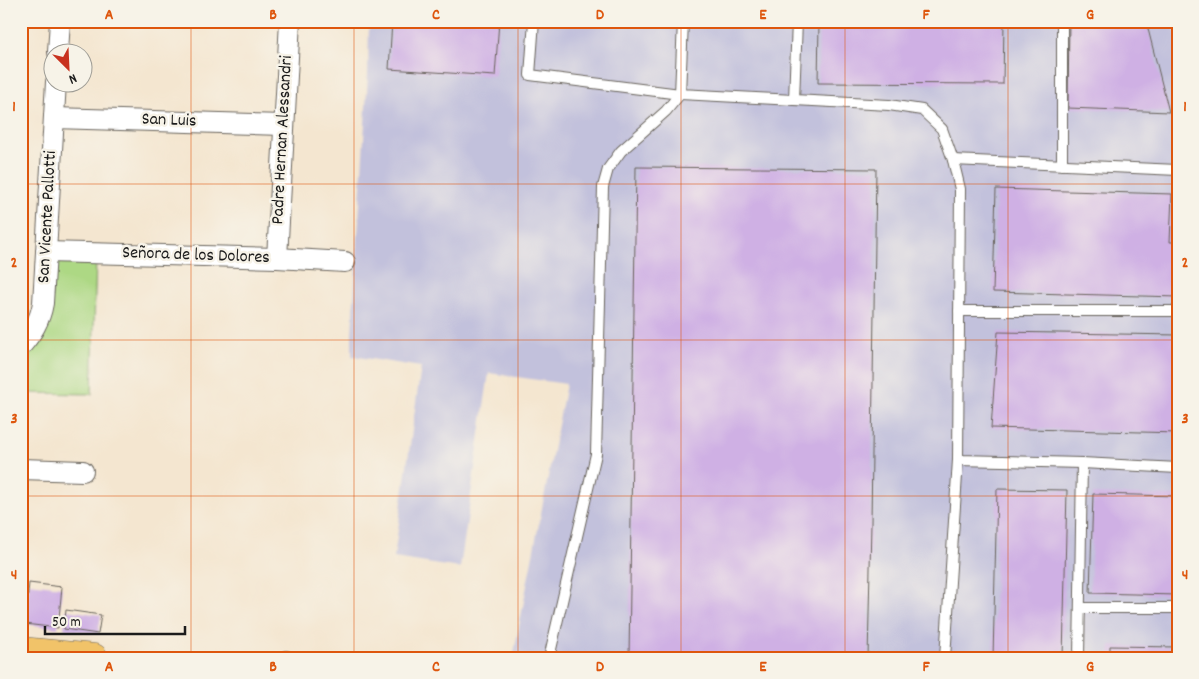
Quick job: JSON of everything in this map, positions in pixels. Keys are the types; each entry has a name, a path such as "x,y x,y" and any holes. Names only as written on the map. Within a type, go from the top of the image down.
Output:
{"main road":[{"path":"21,651 94,658"}],"street":[{"path":"59,42 60,21"},
{"name":"Padre Hernan Alessandri","path":"277,258 290,21"},
{"name":"San Vicente Pallotti","path":"21,346 35,328 41,311 55,92"},
{"name":"San Luis","path":"54,118 284,125"},
{"name":"Señora de los Dolores","path":"46,252 277,258 345,262"},
{"path":"21,469 82,471"}],"lane":[{"path":"534,21 530,75 680,94 889,104 922,110 942,130 960,189 958,460 945,658"},
{"path":"549,658 596,454 603,187 608,169 621,151 666,111 680,94 683,21"},
{"path":"794,100 798,21"},
{"path":"1062,21 1062,165"},
{"path":"952,160 1178,170"},
{"path":"959,311 1178,311"},
{"path":"958,460 1082,462 1178,468"},
{"path":"1079,658 1082,462"},
{"path":"1080,608 1178,608"},
{"path":"285,658 286,656 292,658"}],"shaded area":[{"path":"369,21 1173,21 1178,39 1178,658 513,658 566,384 489,373 460,568 394,558 421,367 352,356 368,74"}],"green space":[{"path":"55,260 96,260 92,394 21,393 21,360 49,326"}],"building":[{"path":"392,21 499,21 495,76 389,69"},
{"path":"819,21 1004,21 1003,84 818,83"},
{"path":"1069,21 1146,21 1169,112 1068,108"},
{"path":"636,167 876,169 868,658 629,658"},
{"path":"996,189 1172,194 1170,242 1178,242 1178,297 993,292"},
{"path":"998,332 1178,335 1178,433 991,428"},
{"path":"997,489 1067,490 1063,658 993,658"},
{"path":"1093,494 1178,496 1178,595 1090,593"},
{"path":"29,583 62,587 58,628 25,624"},
{"path":"66,610 101,615 98,634 64,629"},
{"path":"1110,646 1178,647 1178,658 1110,658"}]}
